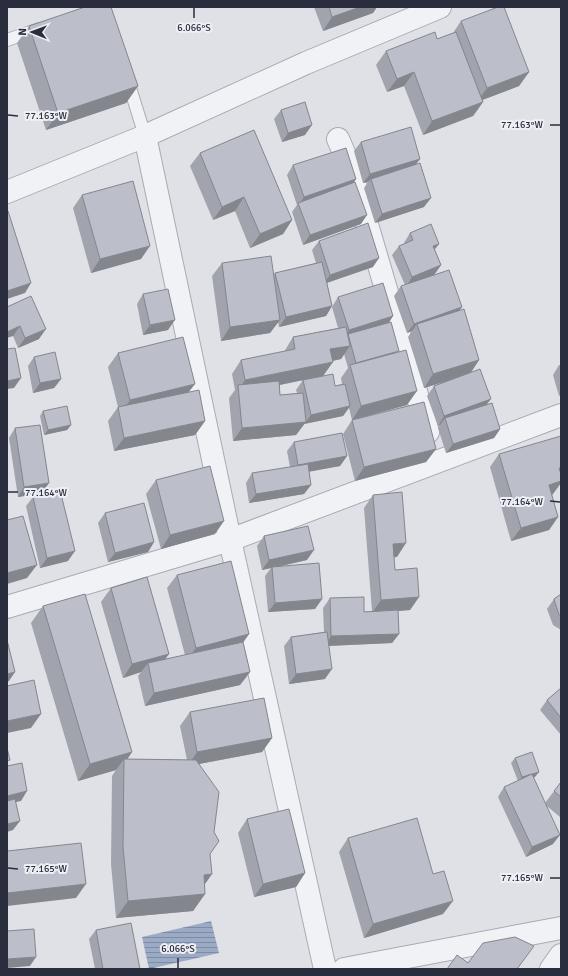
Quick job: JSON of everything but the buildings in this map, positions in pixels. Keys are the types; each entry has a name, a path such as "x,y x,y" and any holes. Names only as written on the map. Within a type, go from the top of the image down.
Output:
{"street":[{"path":"7,192 145,136 306,63 440,7"},
{"path":"145,136 230,540 325,969"},
{"path":"338,139 356,187 437,462"},
{"path":"7,607 230,540 561,415"},
{"path":"344,969 561,928"},
{"path":"551,969 561,955"}],"lane":[{"path":"7,40 52,25"},
{"path":"124,68 145,136"}],"water":[{"path":"211,921 219,953 149,969 142,937"}]}
